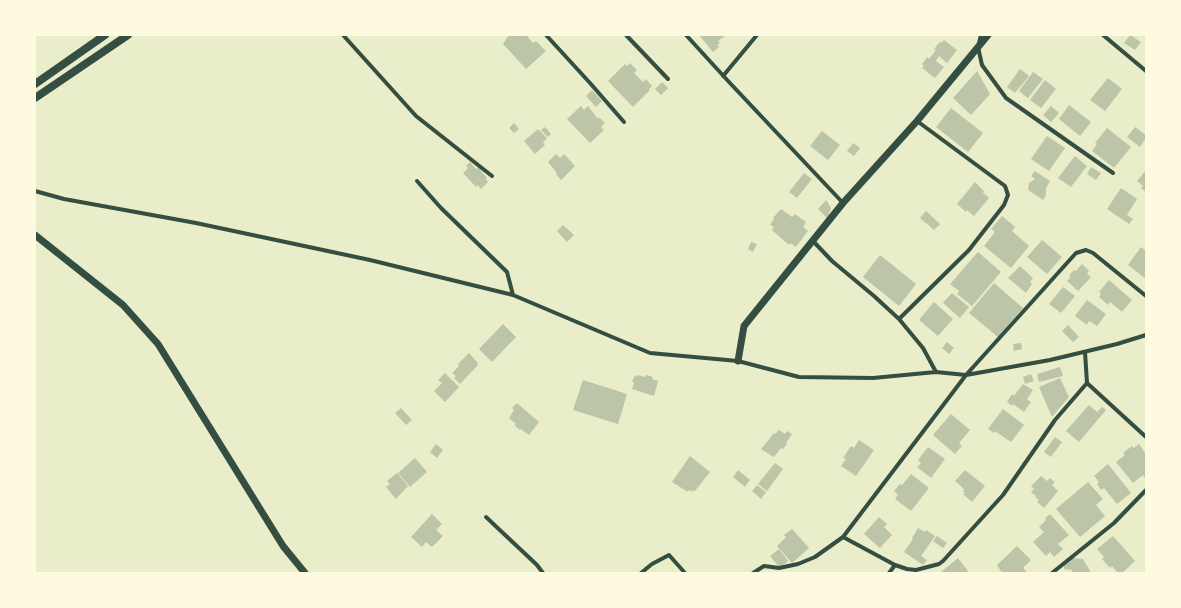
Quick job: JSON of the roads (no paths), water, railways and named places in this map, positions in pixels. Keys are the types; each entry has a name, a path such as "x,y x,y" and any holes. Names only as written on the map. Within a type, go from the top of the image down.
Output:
{"main road":[{"path":"35,84 105,35"},
{"path":"35,98 128,35"}],"street":[{"path":"343,35 416,116 492,176"},
{"path":"546,35 624,122"},
{"path":"626,35 668,79"},
{"path":"686,35 843,203"},
{"path":"723,76 756,35"},
{"path":"981,35 978,47 982,65 1006,98 1113,173"},
{"path":"738,361 744,326 843,203 917,121 988,35"},
{"path":"1103,35 1146,71"},
{"path":"899,319 969,250 1004,205 1008,196 1005,186 917,121"},
{"path":"417,181 441,208 507,272 513,295"},
{"path":"35,191 370,260 513,295 650,353 738,361 799,377 873,378 936,372 966,375 1050,360 1117,344 1146,335"},
{"path":"35,235 123,305 158,344 283,546 305,573"},
{"path":"813,241 832,261 899,319 923,348 936,372"},
{"path":"754,573 764,566 779,568 796,565 810,560 843,537 966,375 1078,252 1086,250 1093,253 1146,296"},
{"path":"1085,352 1087,383 1146,437"},
{"path":"843,537 895,566 907,570 916,570 939,564 946,559 1003,496 1055,420 1087,383"},
{"path":"1052,573 1114,523 1146,490"},
{"path":"486,517 537,565 543,573"},
{"path":"641,573 652,564 669,555 685,573"},
{"path":"889,573 895,566"}]}
